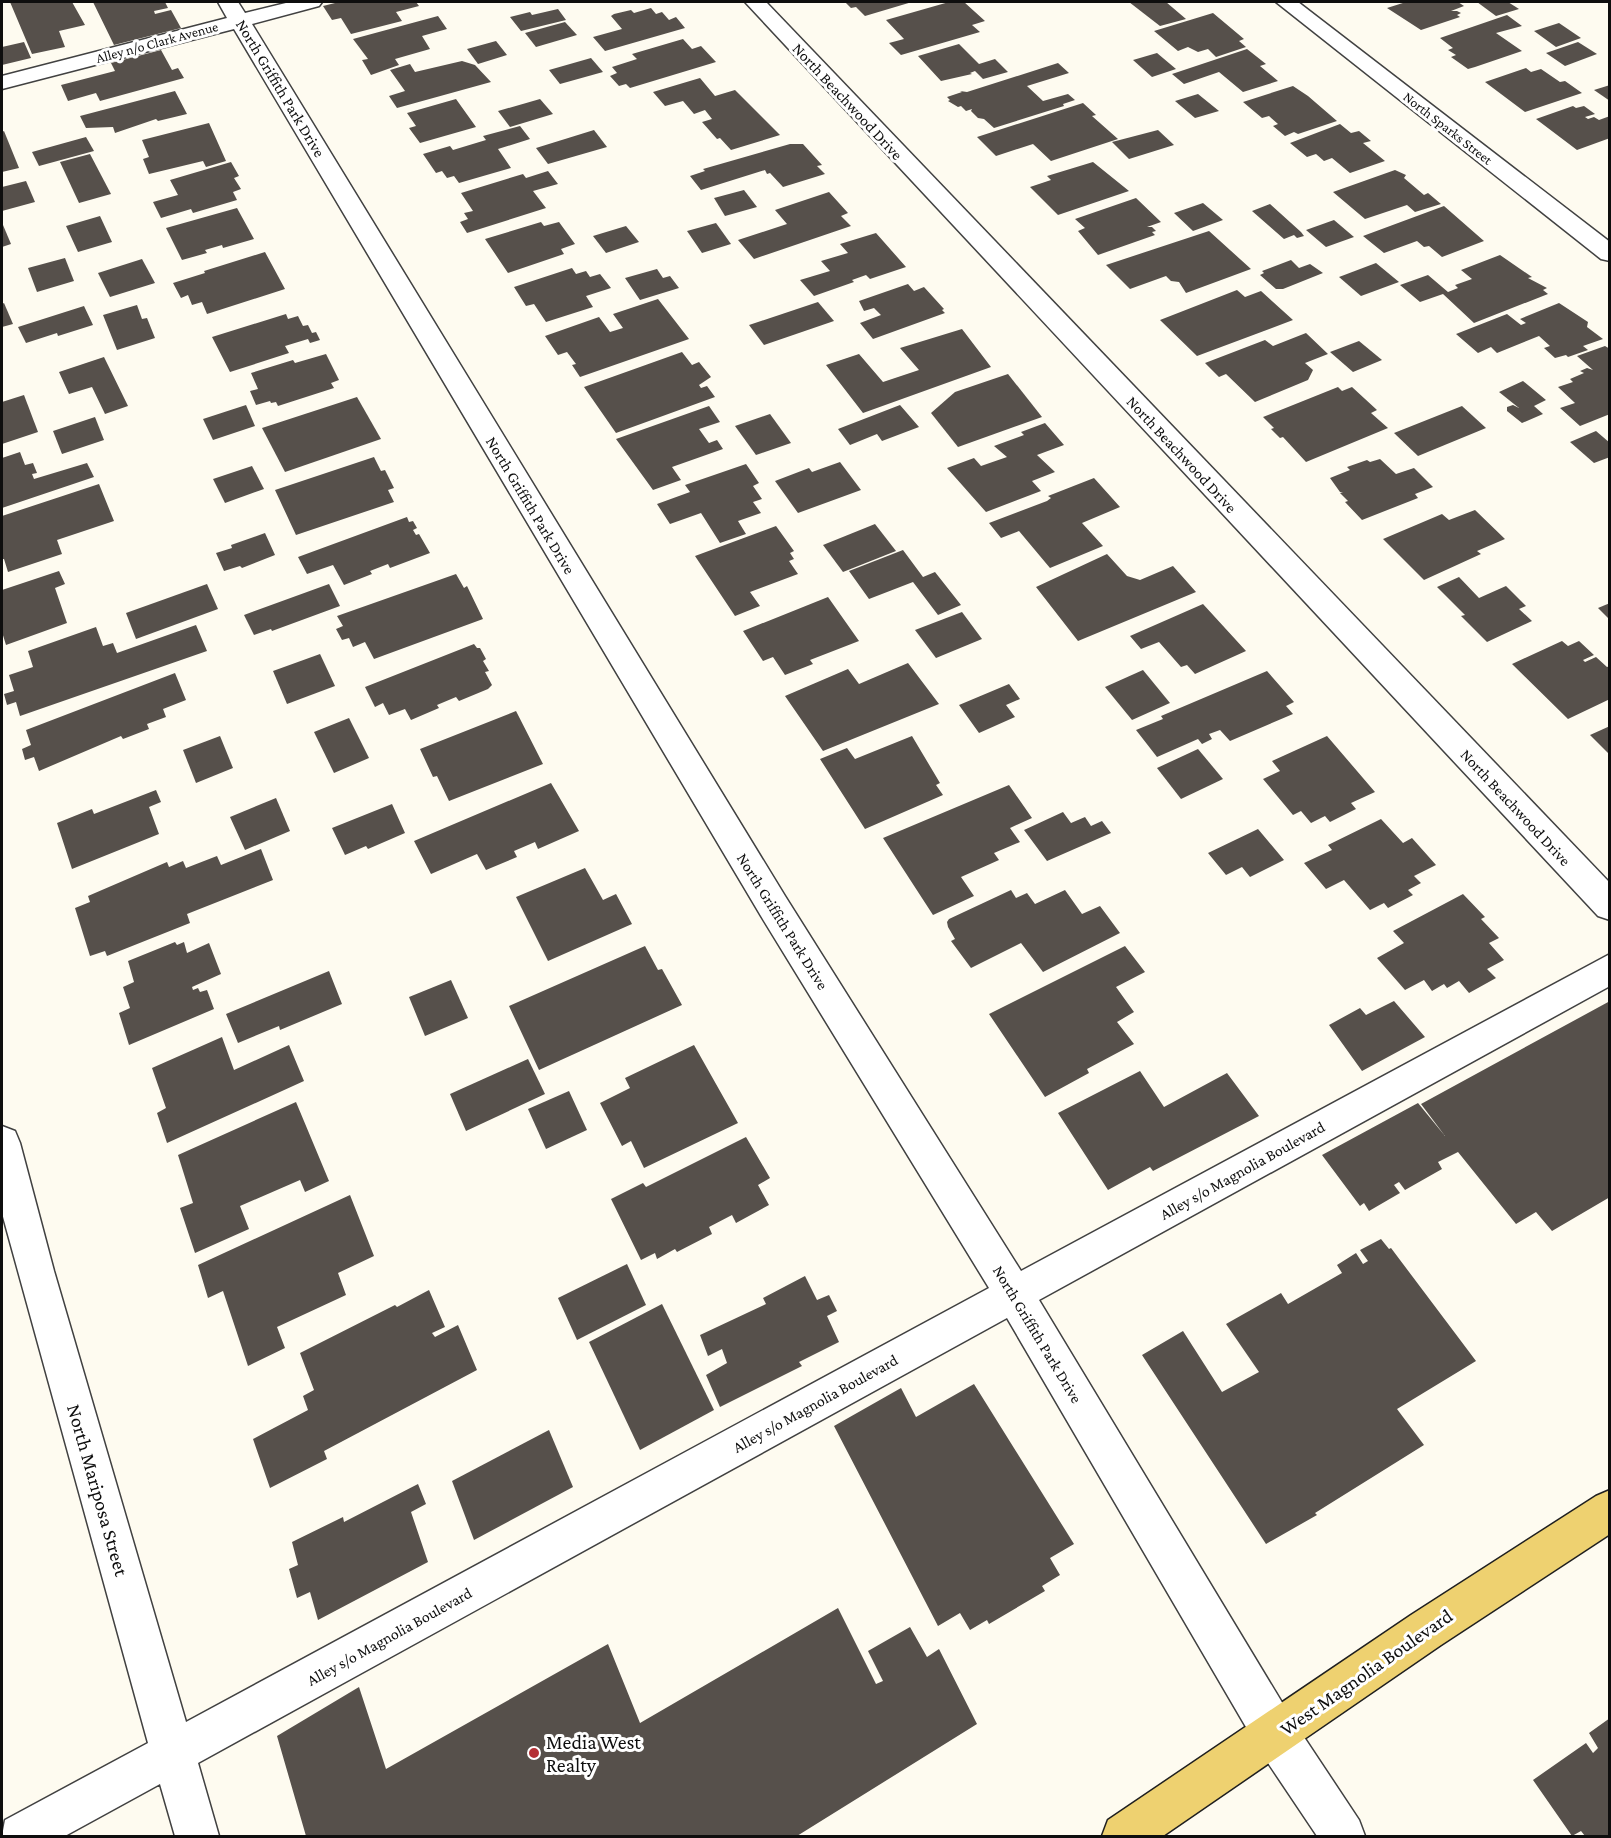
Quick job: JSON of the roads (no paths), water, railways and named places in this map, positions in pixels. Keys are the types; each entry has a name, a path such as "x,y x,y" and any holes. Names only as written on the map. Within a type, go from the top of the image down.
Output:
{"main road":[{"name":"West Magnolia Boulevard","path":"1124,1836 1276,1735 1511,1572 1610,1510"}],"street":[{"name":"Alley n/o Clark Avenue","path":"2,83 234,11 312,2"},
{"name":"North Beachwood Drive","path":"755,2 1610,906"},
{"name":"North Sparks Street","path":"1286,2 1610,254"},
{"name":"North Griffith Park Drive","path":"234,11 773,906 1014,1294 1276,1735 1343,1836"},
{"name":"Alley s/o Magnolia Boulevard","path":"21,1836 1610,969"},
{"name":"North Mariposa Street","path":"2,1143 35,1271 197,1836"}],"place":[{"name":"Media West Realty","path":"534,1753"}]}
